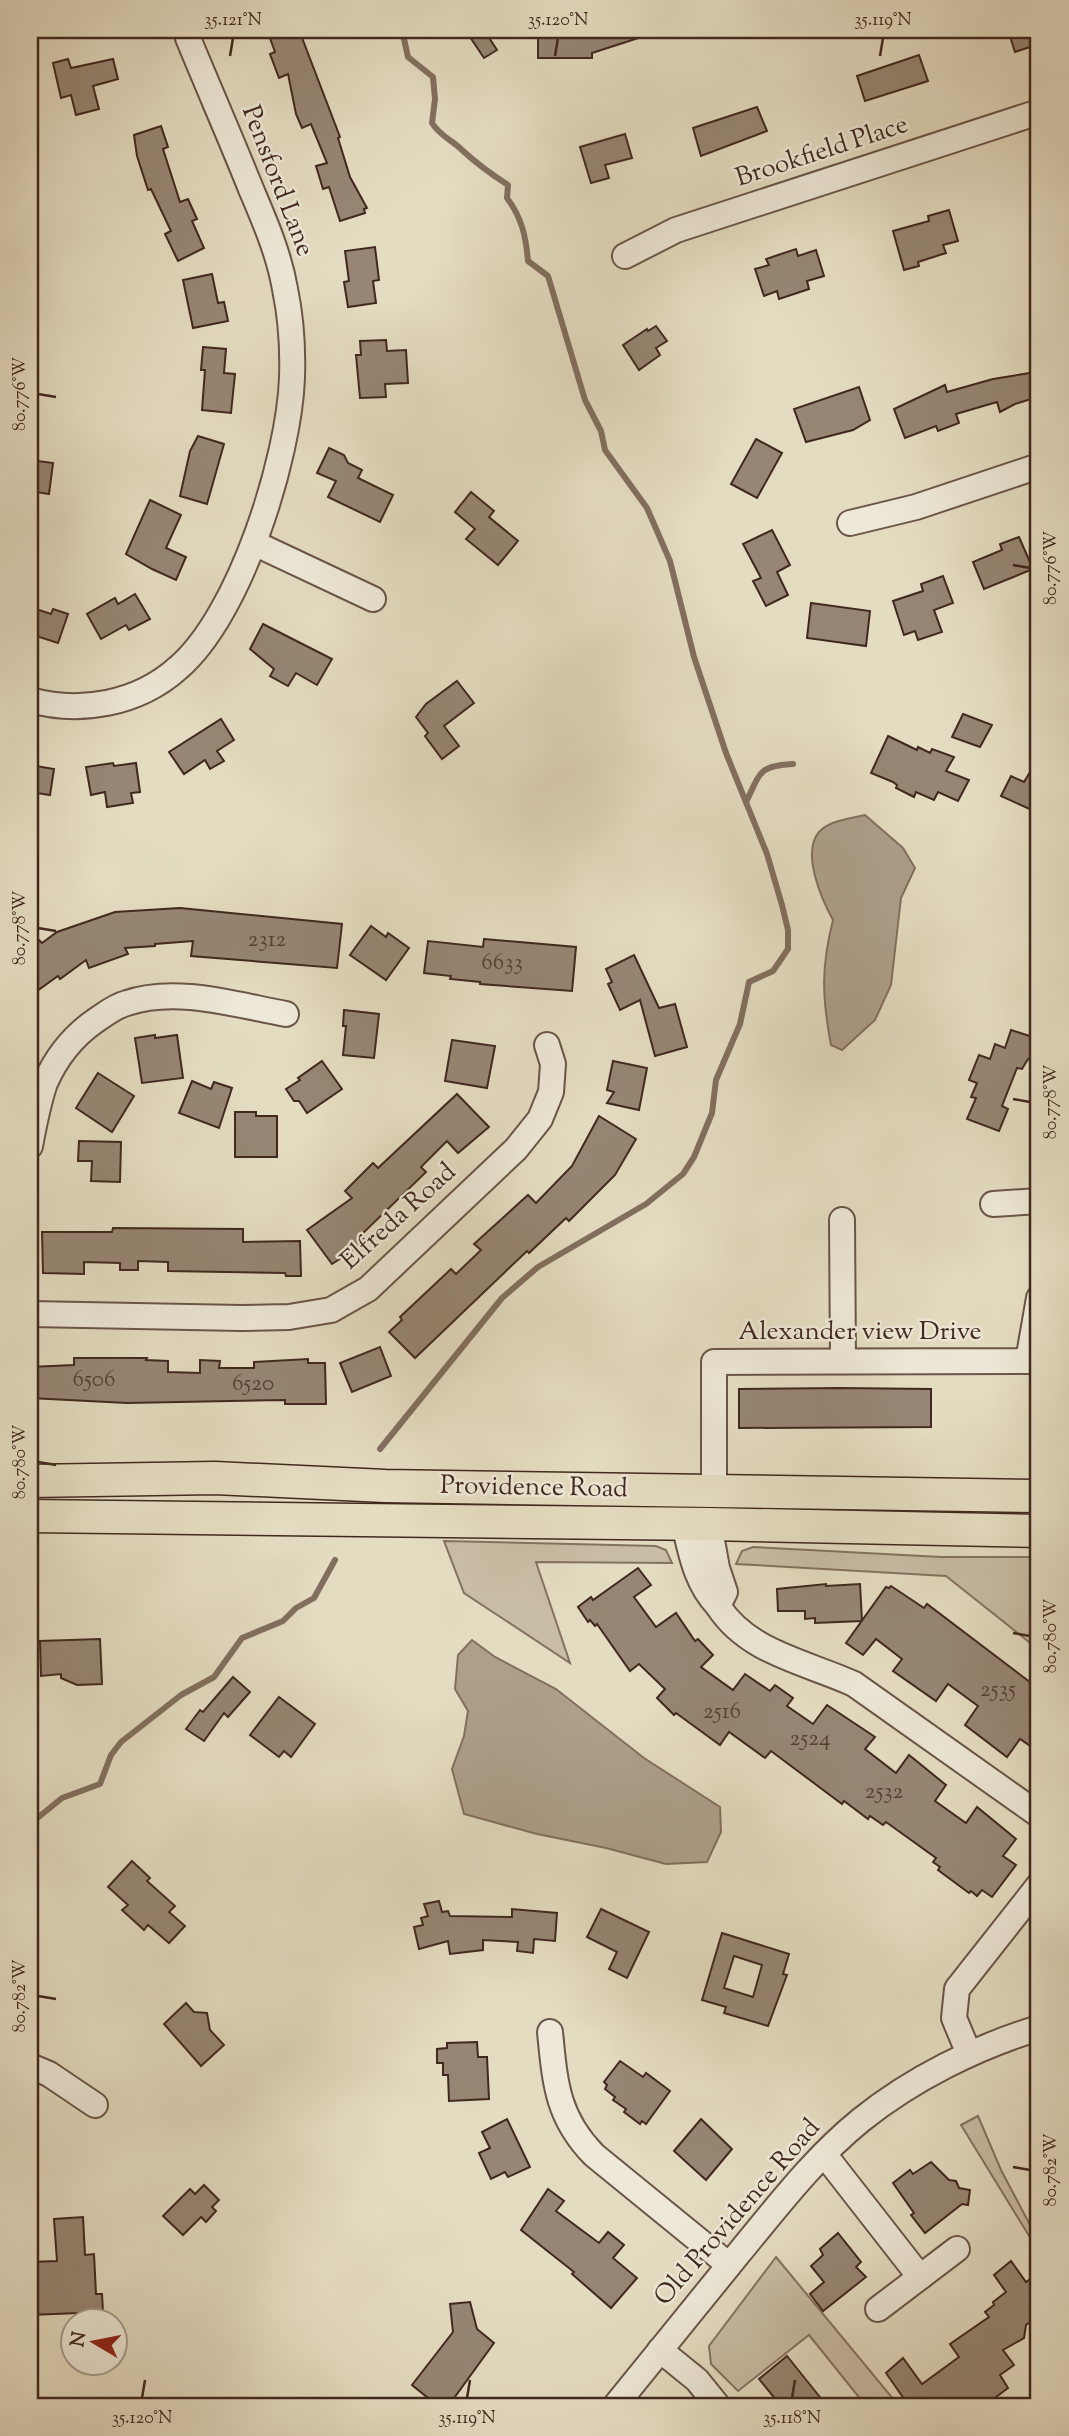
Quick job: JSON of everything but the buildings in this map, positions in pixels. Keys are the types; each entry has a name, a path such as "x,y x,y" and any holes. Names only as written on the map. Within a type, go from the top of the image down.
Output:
{"main road":[{"name":"Providence Road","path":"30,1481 215,1478 385,1486 1039,1496"},
{"name":"Providence Road","path":"30,1516 1039,1531"}],"street":[{"name":"Pensford Lane","path":"30,700 58,706 104,704 140,692 168,677 189,658 209,633 254,543 281,453 292,378 292,335 285,287 272,240 188,38"},
{"name":"Brookfield Place","path":"625,256 676,230 1039,112"},
{"path":"849,523 916,507 1039,466"},
{"path":"254,543 373,599"},
{"path":"30,1146 45,1085 55,1064 84,1028 125,1003 148,998 174,997 210,1000 286,1014"},
{"name":"Elfreda Road","path":"30,1314 242,1318 289,1317 331,1310 368,1289 516,1149 540,1118 551,1092 553,1065 547,1045"},
{"path":"993,1205 1039,1201"},
{"path":"842,1220 843,1362"},
{"name":"Alexander view Drive","path":"714,1490 714,1362 1028,1361 1039,1298"},
{"path":"696,1524 699,1579 706,1593 727,1620 745,1636 777,1655 854,1684 1039,1815"},
{"path":"969,2054 954,2018 957,1989 1039,1885"},
{"name":"Old Providence Road","path":"615,2406 794,2185 862,2119 906,2088 969,2054 1039,2028"},
{"path":"550,2032 559,2100 565,2116 582,2143 729,2265"},
{"path":"30,2066 49,2074 95,2105"},
{"path":"824,2154 920,2277"},
{"path":"878,2309 957,2249"},
{"path":"660,2350 697,2380 718,2406"}],"shaded area":[{"path":"865,815 903,848 915,868 901,898 891,985 875,1020 842,1050 831,1045 826,1012 826,953 833,920 815,876 812,852 814,841 824,828 840,820"},
{"path":"444,1541 656,1546 666,1550 672,1563 536,1562 570,1663 464,1593"},
{"path":"753,1547 941,1557 1039,1557 1039,1650 946,1576 736,1564 742,1551"},
{"path":"472,1640 495,1657 556,1689 644,1758 720,1807 721,1832 707,1862 666,1864 464,1814 452,1769 464,1736 468,1711 455,1689 458,1655"},
{"path":"978,2116 1001,2170 1039,2242 1039,2252 961,2125"},
{"path":"776,2257 899,2406 866,2406 809,2335 738,2391 711,2364 709,2346"}],"waterway":[{"path":"380,1449 502,1298 538,1267 646,1204 683,1174 694,1157 712,1113 716,1080 740,1024 749,982 773,971 788,949 788,930 767,854 726,753 694,657 670,561 647,508 605,450 601,431 585,400 548,276 528,261 522,228 507,198 508,185 473,160 432,123 435,99 433,77 408,57 402,30"},
{"path":"746,802 762,772 793,764"},
{"path":"30,1824 62,1798 100,1784 111,1755 121,1742 181,1695 214,1677 242,1638 283,1621 296,1608 314,1598 335,1560"}]}
